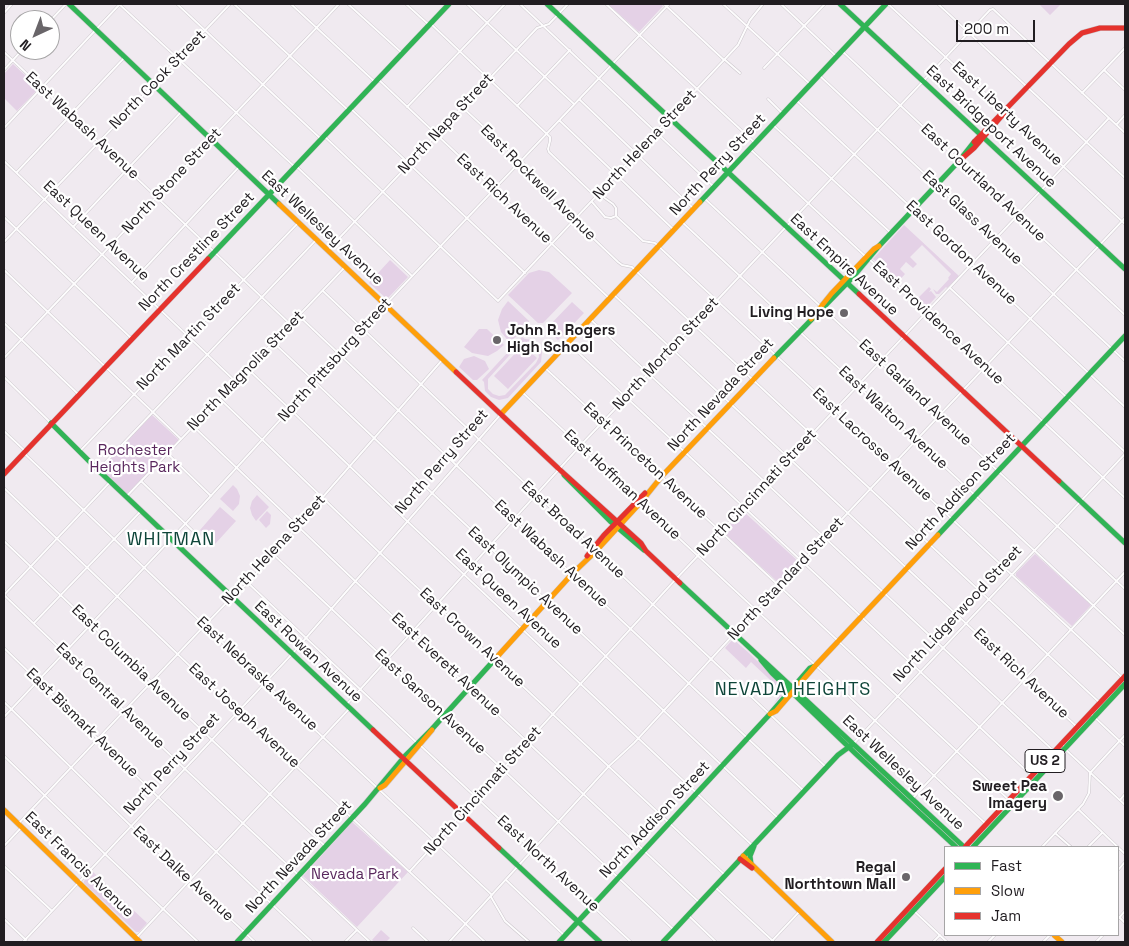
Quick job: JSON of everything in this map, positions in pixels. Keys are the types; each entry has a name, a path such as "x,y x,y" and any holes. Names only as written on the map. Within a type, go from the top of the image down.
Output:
{"main road":[{"name":"East Wellesley Avenue","path":"67,4 618,524 638,546 646,551 758,656 955,846"},
{"name":"North Crestline Street","path":"4,474 449,4"},
{"name":"East Empire Avenue","path":"547,4 1125,544"},
{"name":"East Bridgeport Avenue","path":"840,4 1125,269"},
{"name":"North Perry Street","path":"501,414 864,26 887,4"},
{"name":"North Nevada Street","path":"237,942 419,744 429,736 432,729 444,715 546,601 913,209 963,159 982,136 1003,116 1074,38 1082,33 1100,28 1125,28"},
{"name":"North Addison Street","path":"559,942 773,709 813,670 1125,336"},
{"name":"East Rowan Avenue","path":"51,423 110,482 600,942"},
{"name":"US 2","path":"1063,746 1077,727 1092,715 1100,702 1124,681"},
{"name":"US 2","path":"973,846 1124,681"},
{"name":"East Wellesley Avenue","path":"851,745 964,846"},
{"name":"North Lidgerwood Street","path":"663,942 826,767 851,745"},
{"name":"US 2","path":"966,846 1009,800 1035,777 1043,763 1057,753"},
{"name":"East Francis Avenue","path":"4,810 138,940 144,942"},
{"path":"752,866 750,856 754,844"},
{"path":"741,857 832,942"},
{"path":"884,942 944,870"},
{"path":"877,942 944,878"},
{"path":"1057,936 1062,942"}],"street":[{"path":"4,13 10,4"},
{"path":"4,128 120,4 412,276"},
{"path":"177,4 440,247"},
{"name":"North Cook Street","path":"4,242 230,4"},
{"path":"234,4 410,164 525,273"},
{"name":"East Rich Avenue","path":"291,4 407,107 552,244 672,348 1077,727"},
{"name":"North Stone Street","path":"4,358 339,4"},
{"path":"348,4 402,53"},
{"path":"406,4 460,52 546,134 550,141 548,149 550,152 596,197"},
{"path":"467,4 574,104"},
{"path":"407,107 505,4"},
{"path":"520,4 714,187"},
{"name":"North Napa Street","path":"328,250 537,28 549,24 568,4"},
{"path":"606,4 756,143"},
{"path":"667,4 740,73"},
{"name":"North Pittsburg Street","path":"4,717 237,468 385,305 667,4"},
{"path":"723,4 810,84"},
{"name":"North Helena Street","path":"440,247 498,301 725,60 738,44 746,26 763,4"},
{"path":"781,4 836,56"},
{"path":"764,68 825,4"},
{"name":"East Liberty Avenue","path":"887,4 1125,224"},
{"path":"938,4 1125,178"},
{"name":"North Morton Street","path":"138,940 162,909 323,737 385,661 488,546 991,9 1050,64"},
{"path":"1082,93 1125,48"},
{"path":"518,106 570,50"},
{"name":"East Courtland Avenue","path":"841,51 1125,315"},
{"path":"16,173 125,57"},
{"path":"4,70 13,60"},
{"name":"East Wabash Avenue","path":"13,60 291,324"},
{"path":"1050,64 1125,133"},
{"path":"1104,70 1125,90"},
{"name":"East Glass Avenue","path":"819,75 1125,361"},
{"path":"579,99 694,208"},
{"path":"768,99 783,114"},
{"name":"East Gordon Avenue","path":"796,100 1125,407"},
{"name":"East Rockwell Avenue","path":"462,107 524,164 528,176 622,265 632,267 1100,702"},
{"path":"73,227 182,111"},
{"path":"1116,124 1125,115"},
{"name":"North Cincinnati Street","path":"410,871 652,604 1109,118"},
{"path":"559,120 674,230"},
{"path":"773,125 891,233"},
{"name":"East Providence Avenue","path":"750,149 1125,498"},
{"name":"East Queen Avenue","path":"4,161 236,382"},
{"path":"131,282 240,167"},
{"name":"East Lacrosse Avenue","path":"599,194 613,204 616,208 616,216 643,241 655,243 659,246 1124,681"},
{"name":"East Garland Avenue","path":"704,198 1125,589"},
{"name":"East Lacrosse Avenue","path":"592,202 605,217 611,218 616,216"},
{"path":"4,217 132,339"},
{"name":"North Standard Street","path":"449,942 610,766 1125,218"},
{"name":"North Martin Street","path":"79,452 299,222"},
{"name":"East Walton Avenue","path":"682,222 1125,635"},
{"path":"98,470 317,239"},
{"name":"North Magnolia Street","path":"126,497 249,370 345,267"},
{"path":"4,270 181,439"},
{"path":"949,288 1125,453"},
{"name":"East Broad Avenue","path":"323,291 594,550 826,767"},
{"name":"East Wabash Avenue","path":"299,316 688,684 804,791"},
{"path":"590,318 1057,753"},
{"path":"4,323 79,394"},
{"name":"East Olympic Avenue","path":"274,342 546,601 778,818"},
{"path":"568,342 1034,778"},
{"name":"North Helena Street","path":"4,846 44,796 205,625 248,583 443,359"},
{"name":"East Princeton Avenue","path":"544,368 1009,800"},
{"name":"East Queen Avenue","path":"249,370 407,522 696,794 754,844"},
{"name":"East Rowan Avenue","path":"4,377 51,423"},
{"name":"East Hoffman Avenue","path":"522,392 986,824"},
{"name":"East Crown Avenue","path":"220,399 380,552 725,875"},
{"name":"North Perry Street","path":"24,941 292,654 501,414"},
{"name":"East Everett Avenue","path":"193,426 355,581 700,903"},
{"name":"East Nebraska Avenue","path":"4,431 144,568 491,895 505,921 529,942"},
{"name":"North Lidgerwood Street","path":"851,745 1125,453"},
{"path":"168,454 211,496"},
{"path":"142,481 192,530"},
{"path":"4,595 110,482"},
{"name":"East Joseph Avenue","path":"4,488 238,712 485,942"},
{"path":"34,623 141,511"},
{"name":"East Columbia Avenue","path":"4,541 325,846"},
{"name":"East Sanson Avenue","path":"273,554 674,930"},
{"path":"912,798 1125,572"},
{"name":"East North Avenue","path":"248,583 631,942"},
{"name":"East Central Avenue","path":"4,595 370,942"},
{"name":"East Bismark Avenue","path":"4,648 312,942"},
{"name":"East Dalke Avenue","path":"4,702 131,826 255,942"},
{"path":"1092,715 1125,746"},
{"path":"1043,846 1086,799 1089,792 1090,773 1125,736"},
{"path":"1063,746 1125,805"},
{"path":"4,756 104,854 198,942"},
{"path":"1120,800 1125,794"},
{"path":"1077,809 1117,846"},
{"path":"1089,846 1102,832"},
{"path":"1055,833 1070,846"},
{"path":"4,866 52,911"},
{"path":"506,880 565,936"},
{"path":"714,887 772,942 799,912"},
{"path":"912,909 947,942"},
{"path":"1125,911 1119,918 1125,923"},
{"path":"688,916 716,942"},
{"path":"4,919 24,941"},
{"path":"413,928 428,942"},
{"path":"345,942 357,930"},
{"path":"933,942 940,935"}],"green space":[{"path":"608,4 661,4 663,6 639,32"},
{"path":"1039,4 1061,4 1050,15"},
{"path":"13,64 39,88 17,111 4,100 4,74"},
{"path":"904,225 959,276 939,294 936,294 933,289 937,292 951,274 922,245 910,257 917,264 913,268 906,262 900,269 905,274 898,282 873,259"},
{"path":"390,260 408,277 387,299 369,283"},
{"path":"539,270 549,272 572,293 543,323 538,323 508,295 529,273"},
{"path":"929,287 931,289 929,292 931,291 936,297 925,309 920,304 922,303 918,298"},
{"path":"508,301 529,321 510,343 501,332 498,320 502,309"},
{"path":"572,302 584,313 558,340 546,329"},
{"path":"479,329 487,329 504,345 488,356 472,353 464,347"},
{"path":"522,337 533,340 539,345 542,352 541,362 508,398 499,400 491,397 485,391 482,380","holes":["526,343 535,346 539,357 536,363 505,395 493,394 488,389 488,379 518,346"]},
{"path":"523,345 537,358 508,389 494,376"},
{"path":"474,356 485,361 489,369 477,380 473,380 459,367 464,359"},
{"name":"Rochester Heights Park","path":"152,415 178,441 126,493 101,468"},
{"path":"233,485 240,496 239,504 233,511 220,499"},
{"path":"257,495 269,507 256,521 250,508 252,501"},
{"path":"220,507 236,521 215,544 200,530"},
{"path":"267,511 271,515 270,524 266,528 259,520"},
{"path":"743,511 799,562 781,583 724,533"},
{"path":"1035,554 1091,605 1072,626 1016,576 1016,573"},
{"path":"733,639 785,688 785,692 773,705 782,691 751,662 746,668 725,648"},
{"name":"Nevada Park","path":"352,822 408,872 357,927 303,876"},
{"path":"93,872 147,923 139,932 136,932 84,883"},
{"path":"381,930 390,938 386,942 375,942 372,940"}],"traffic: fast":[{"path":"69,4 279,204"},
{"path":"208,259 449,4"},
{"path":"547,4 859,294"},
{"path":"840,4 1125,269"},
{"path":"700,202 886,4"},
{"path":"774,358 853,277 879,246 959,161 974,142"},
{"path":"938,535 1125,336"},
{"path":"51,423 98,470 373,730"},
{"path":"564,475 610,521 644,550"},
{"path":"1059,481 1125,543"},
{"path":"680,583 963,846"},
{"path":"237,942 365,804 405,756 496,658"},
{"path":"761,660 772,673 856,754 955,846"},
{"path":"559,942 770,714 810,668 815,666"},
{"path":"974,846 1125,684"},
{"path":"663,942 838,755 853,744"},
{"path":"751,864 750,856 754,846"},
{"path":"499,848 600,942"},
{"path":"884,942 944,878"}],"traffic: slow":[{"path":"501,414 700,202"},
{"path":"279,204 456,372"},
{"path":"811,319 832,293 879,246"},
{"path":"496,658 572,574 641,502 662,476 774,358"},
{"path":"770,714 776,711 815,666 938,535"},
{"path":"380,788 385,785 432,730"},
{"path":"4,810 140,942"},
{"path":"743,856 832,942"},
{"path":"1055,936 1062,942"}],"traffic: jam":[{"path":"974,142 1082,33 1100,28 1125,28"},
{"path":"959,161 974,148 1005,112"},
{"path":"4,474 208,259"},
{"path":"859,294 1059,481"},
{"path":"456,372 641,543 646,551 680,583"},
{"path":"587,556 604,535 645,493"},
{"path":"966,846 1125,676"},
{"path":"373,730 499,848"},
{"path":"740,859 752,868"},
{"path":"877,942 944,870"}],"place":[{"name":"Living Hope","path":"844,313"},
{"name":"John R. Rogers High School","path":"497,340"},
{"name":"Sweet Pea Imagery","path":"1058,796"},
{"name":"Regal Northtown Mall","path":"906,877"}],"district":[{"name":"WHITMAN","path":"171,540"},
{"name":"NEVADA HEIGHTS","path":"793,690"}]}
